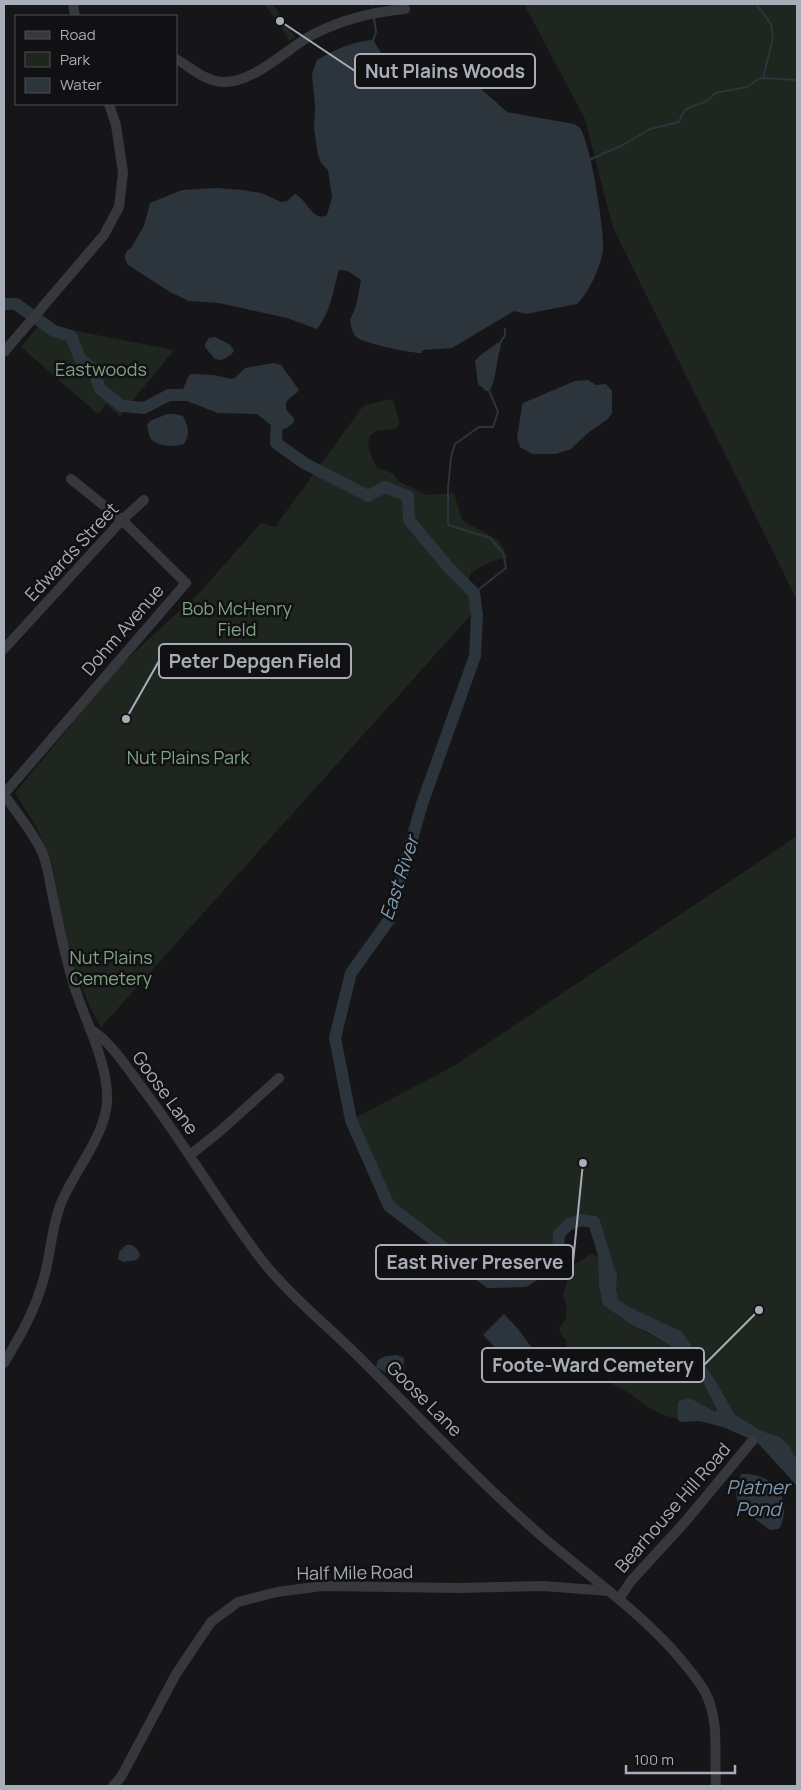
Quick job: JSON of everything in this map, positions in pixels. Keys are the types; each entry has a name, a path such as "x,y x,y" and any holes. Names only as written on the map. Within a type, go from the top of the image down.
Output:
{"street":[{"path":"178,60 208,80 225,82 241,79 265,68 309,37 341,21 376,12 405,9"},
{"path":"4,352 104,234 119,207 123,173 116,125 109,105"},
{"name":"Dohm Avenue","path":"4,794 186,583 122,520 71,478"},
{"name":"Edwards Street","path":"4,649 122,520 144,500"},
{"path":"4,794 35,839 47,867 73,981 105,1080 107,1102 98,1134 61,1202 45,1274 27,1325 4,1363"},
{"name":"Goose Lane","path":"90,1029 97,1033 117,1055 169,1123 217,1197 256,1252 283,1284 339,1337 479,1477 544,1538 648,1623 696,1677 706,1694 713,1712 716,1786"},
{"path":"190,1154 219,1132 279,1078"},
{"name":"Bearhouse Hill Road","path":"619,1598 631,1581 685,1522 753,1440"},
{"name":"Half Mile Road","path":"114,1786 121,1777 176,1674 211,1622 238,1602 277,1592 322,1586 460,1588 543,1586 609,1591"}],"green space":[{"path":"265,4 273,4 295,37 290,41"},
{"path":"524,4 797,4 797,600 613,228 585,119"},
{"name":"Eastwoods","path":"40,324 174,350 120,416 106,404 98,414 21,347"},
{"name":"Nut Plains Park","path":"393,399 399,426 394,429 376,431 370,436 368,444 372,459 378,468 394,474 398,481 427,495 454,493 462,520 498,540 508,557 485,564 471,573 468,581 478,607 101,1027 90,1007 66,945 53,866 37,828 15,793 79,715 102,682 200,592 261,523 275,527 364,405"},
{"path":"797,836 797,1460 789,1445 780,1437 762,1431 735,1415 724,1414 706,1379 685,1358 701,1378 717,1410 716,1412 690,1398 678,1401 677,1418 668,1416 652,1409 620,1388 585,1376 573,1369 568,1359 566,1339 561,1335 559,1328 566,1319 567,1307 563,1295 570,1272 576,1263 591,1253 598,1257 599,1285 603,1305 632,1325 675,1348 658,1330 632,1316 613,1302 604,1277 606,1261 594,1222 581,1220 569,1224 559,1234 558,1251 549,1266 524,1281 489,1282 389,1206 351,1120 454,1066"}],"water":[{"path":"373,40 385,59 416,67 441,82 452,79 474,85 507,112 574,124 580,128 588,150 596,187 602,224 603,249 594,279 577,304 526,314 514,311 452,348 423,350 421,353 415,353 376,344 355,336 350,320 356,306 361,280 348,271 339,270 329,308 317,329 287,318 219,303 189,301 170,292 128,265 125,254 131,248 144,226 150,203 182,190 217,188 243,190 261,193 281,202 287,201 295,194 318,216 327,215 332,197 328,170 321,163 318,155 314,129 315,106 312,74 317,60 351,44"},
{"path":"215,337 229,344 234,350 232,354 222,360 215,359 205,347 209,338"},
{"path":"497,343 500,343 501,346 494,377 491,388 489,391 486,391 478,384 475,361"},
{"path":"273,363 281,365 299,390 286,403 287,411 294,418 294,422 287,428 277,430 257,414 218,413 183,399 181,394 191,374 214,375 231,379 235,378 245,368"},
{"path":"588,380 596,385 606,384 612,391 612,413 608,419 589,432 571,449 556,454 532,454 520,447 517,438 523,403 575,381"},
{"path":"167,414 183,416 188,430 188,437 184,444 176,446 163,445 151,439 147,425 150,421"},
{"path":"126,1245 132,1245 138,1250 140,1255 137,1260 123,1262 118,1259 119,1252"},
{"path":"598,1257 606,1261 617,1272 616,1290 618,1299 627,1306 682,1332 715,1380 735,1415 762,1431 780,1437 789,1445 797,1460 797,1486 757,1442 723,1427 699,1421 680,1422 677,1418 678,1401 690,1398 716,1412 717,1410 701,1378 676,1349 632,1325 603,1305 599,1285"},
{"path":"504,1314 535,1352 516,1369 483,1335"},
{"path":"397,1355 404,1358 403,1376 387,1374 376,1367 378,1360 386,1356"},
{"name":"Platner Pond","path":"741,1474 763,1478 778,1490 784,1508 779,1529 770,1530 738,1506 736,1493"}],"waterway":[{"path":"756,4 771,24 773,38 763,78"},
{"path":"374,18 376,32 373,40 374,43"},
{"path":"589,160 623,145 650,129 679,122 685,110 708,100 715,93 747,87 760,78 797,80"},
{"name":"East River","path":"4,304 16,304 54,331 71,336 80,359 93,369 100,389 122,406 144,408 169,395 197,395"},
{"path":"499,345 505,335 505,329"},
{"path":"474,593 506,568 503,553 490,538 448,525 448,489 451,457 455,444 479,427 493,427 498,412 489,390"},
{"name":"East River","path":"273,415 277,418 276,443 304,463 368,496 385,487 408,496 409,520 450,569 474,593 477,616 475,656 422,804 389,920 351,973 335,1038 351,1120 389,1206 489,1282 524,1281 549,1266 558,1251 559,1234 569,1224 581,1220 594,1222 610,1277"}],"place":[{"name":"Nut Plains Woods","path":"280,21"},
{"name":"Peter Depgen Field","path":"126,719"},
{"name":"East River Preserve","path":"583,1163"},
{"name":"Foote-Ward Cemetery","path":"759,1310"}],"park label":[{"name":"Bob McHenry Field","path":"237,619"},
{"name":"Nut Plains Cemetery","path":"111,968"}]}
